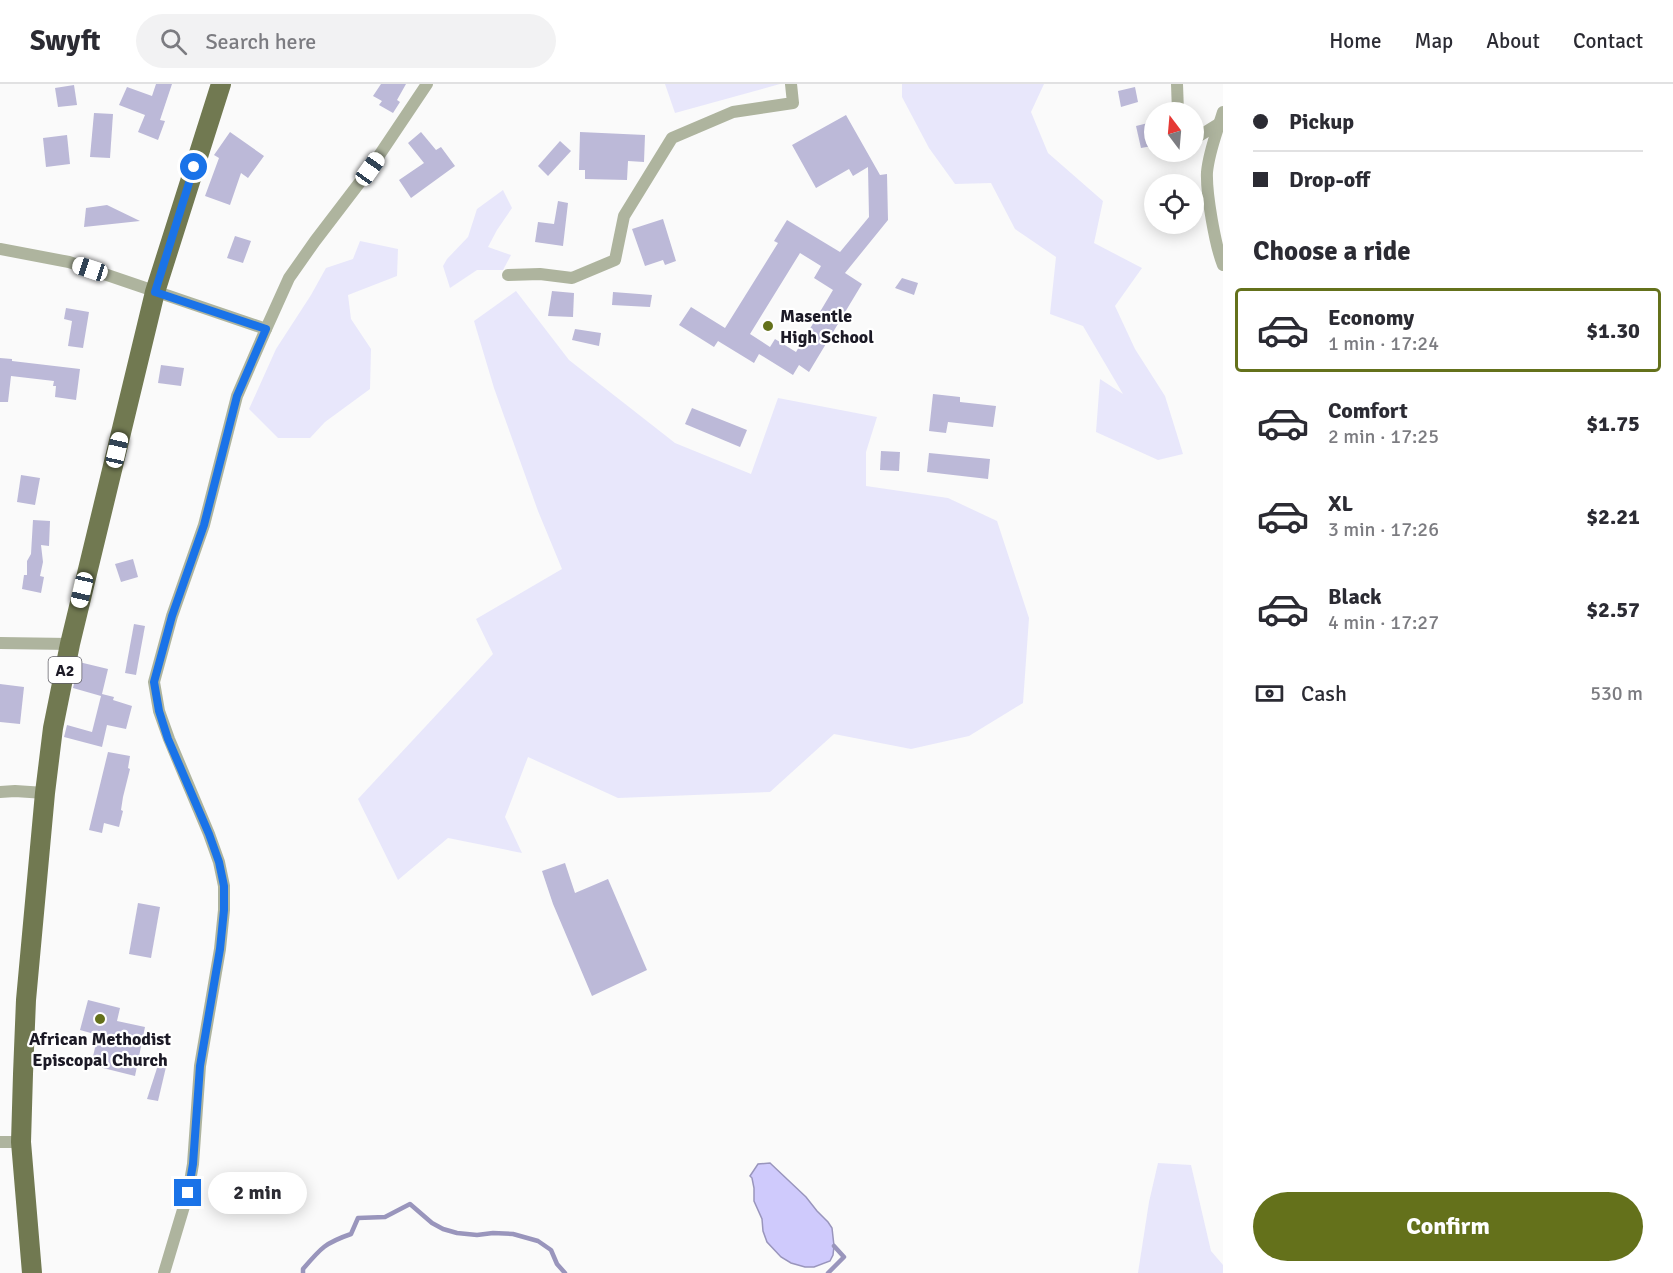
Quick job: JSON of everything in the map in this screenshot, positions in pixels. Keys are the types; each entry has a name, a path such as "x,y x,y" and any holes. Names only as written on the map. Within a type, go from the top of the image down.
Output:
{"main road":[{"name":"A2","path":"32,1273 21,1142 26,1000 53,728 70,644 155,292 221,84"}],"street":[{"path":"164,1273 188,1193 193,1164 200,1066 220,949 224,886 219,862 209,834 168,739 159,711 154,682 172,616 204,525 237,396 289,278 370,169 427,84"},
{"path":"508,275 540,274 572,278 615,260 624,216 672,138 733,112 793,104 791,84"},
{"path":"1177,84 1178,102"},
{"path":"1204,132 1221,118"},
{"path":"1221,118 1207,172 1211,210 1223,265"},
{"path":"0,249 69,262 266,329"},
{"path":"0,643 70,644"},
{"path":"0,792 45,793"},
{"path":"0,1142 21,1142"}],"shaded area":[{"path":"665,84 780,84 675,113"},
{"path":"902,84 1044,84 1031,112 1048,153 1103,201 1094,243 1142,268 1115,306 1135,349 1165,396 1183,454 1158,460 1096,432 1100,379 1123,394 1083,326 1050,314 1056,257 1015,229 991,183 955,184 929,148 902,97"},
{"path":"503,190 512,208 488,247 511,255 503,270 477,270 450,288 443,266 468,237 477,209"},
{"path":"360,241 398,249 397,276 348,295 351,319 371,349 370,389 325,422 310,438 278,438 249,409 276,349 326,268 353,259"},
{"path":"516,291 569,360 675,443 751,474 778,398 877,417 866,452 866,486 948,498 997,521 1029,618 1023,703 969,736 911,749 834,734 770,792 618,798 528,757 505,817 522,853 448,838 398,880 358,799 493,654 476,619 562,569 538,511 494,388 474,321"},
{"path":"770,1163 806,1197 832,1228 834,1246 830,1261 814,1267 791,1263 781,1257 767,1242 762,1219 754,1201 754,1188 750,1176 758,1164"},
{"path":"1158,1163 1191,1165 1211,1251 1223,1265 1223,1273 1138,1273 1149,1202"}],"building":[{"path":"156,84 172,84 160,120 165,121 158,140 138,132 145,115 119,105 127,87 152,96"},
{"path":"381,84 406,84 397,100 400,102 393,113 379,105 382,101 373,96"},
{"path":"74,85 77,105 58,107 55,88"},
{"path":"1135,87 1138,102 1121,107 1118,91"},
{"path":"94,113 113,114 110,158 90,157"},
{"path":"846,115 880,175 887,174 888,220 845,273 862,284 809,372 799,365 793,375 759,354 754,363 718,341 714,347 679,325 691,307 725,328 778,243 774,241 787,220 840,252 869,217 868,167 853,176 849,169 816,188 792,145","holes":["800,253 821,266 814,278 833,290 796,352 775,339 770,347 750,334"]},
{"path":"1144,124 1144,147 1141,148 1136,126"},
{"path":"230,132 264,156 248,178 241,173 230,205 205,196 219,158 214,155"},
{"path":"421,132 436,150 441,147 455,166 411,198 399,180 424,163 408,143"},
{"path":"580,132 645,135 644,162 628,161 627,180 585,179 585,170 579,170"},
{"path":"67,135 70,164 46,167 43,138"},
{"path":"560,141 571,151 548,176 538,166"},
{"path":"558,201 568,203 563,246 535,242 538,222 554,224"},
{"path":"107,205 140,221 84,227 86,208"},
{"path":"663,219 676,261 665,265 663,260 645,266 632,229"},
{"path":"235,236 251,241 243,263 227,258"},
{"path":"902,278 918,283 914,295 895,288"},
{"path":"552,291 574,293 573,317 548,316"},
{"path":"613,292 652,295 650,307 612,305"},
{"path":"66,308 89,312 83,348 68,346 72,321 64,319"},
{"path":"575,329 601,333 599,346 572,340"},
{"path":"0,358 80,369 76,400 55,397 54,381 11,376 8,402 0,402"},
{"path":"161,365 184,368 181,386 158,383"},
{"path":"933,394 960,397 960,402 996,406 993,427 948,422 946,433 929,431"},
{"path":"692,408 747,430 740,447 685,424"},
{"path":"881,451 900,452 899,471 880,470"},
{"path":"929,453 990,459 988,479 927,472"},
{"path":"21,475 40,478 35,505 17,502"},
{"path":"33,520 50,521 49,546 41,545 43,562 40,576 44,577 41,593 22,589 24,575 27,575 27,561 31,554"},
{"path":"133,559 138,577 121,582 115,564"},
{"path":"134,624 145,626 136,675 125,673"},
{"path":"79,662 108,669 102,694 132,706 126,729 107,725 102,747 64,737 67,725 92,732 101,696 73,688"},
{"path":"0,684 24,687 20,724 0,722"},
{"path":"108,752 130,756 128,768 130,769 119,827 104,823 102,833 89,830"},
{"path":"565,863 575,893 608,879 647,970 592,996 553,904 542,871"},
{"path":"138,903 160,907 151,958 129,954"},
{"path":"88,1000 120,1008 117,1021 145,1027 135,1076 91,1065 98,1035 80,1030"},
{"path":"158,1065 166,1067 158,1101 147,1099"}],"waterway":[{"path":"303,1273 303,1269 324,1247 351,1234 358,1218 385,1217 410,1204 432,1223 443,1229 477,1235 513,1234 538,1241 551,1250 557,1264 565,1273"},
{"path":"828,1273 844,1257 834,1246"}],"place":[{"name":"Masentle High School","path":"768,326"},
{"name":"African Methodist Episcopal Church","path":"100,1019"}],"route":[{"path":"188,1193 193,1164 200,1066 220,949 224,886 219,862 209,834 168,739 159,711 154,682 172,616 204,525 237,396 266,329 155,292 194,167"}]}
